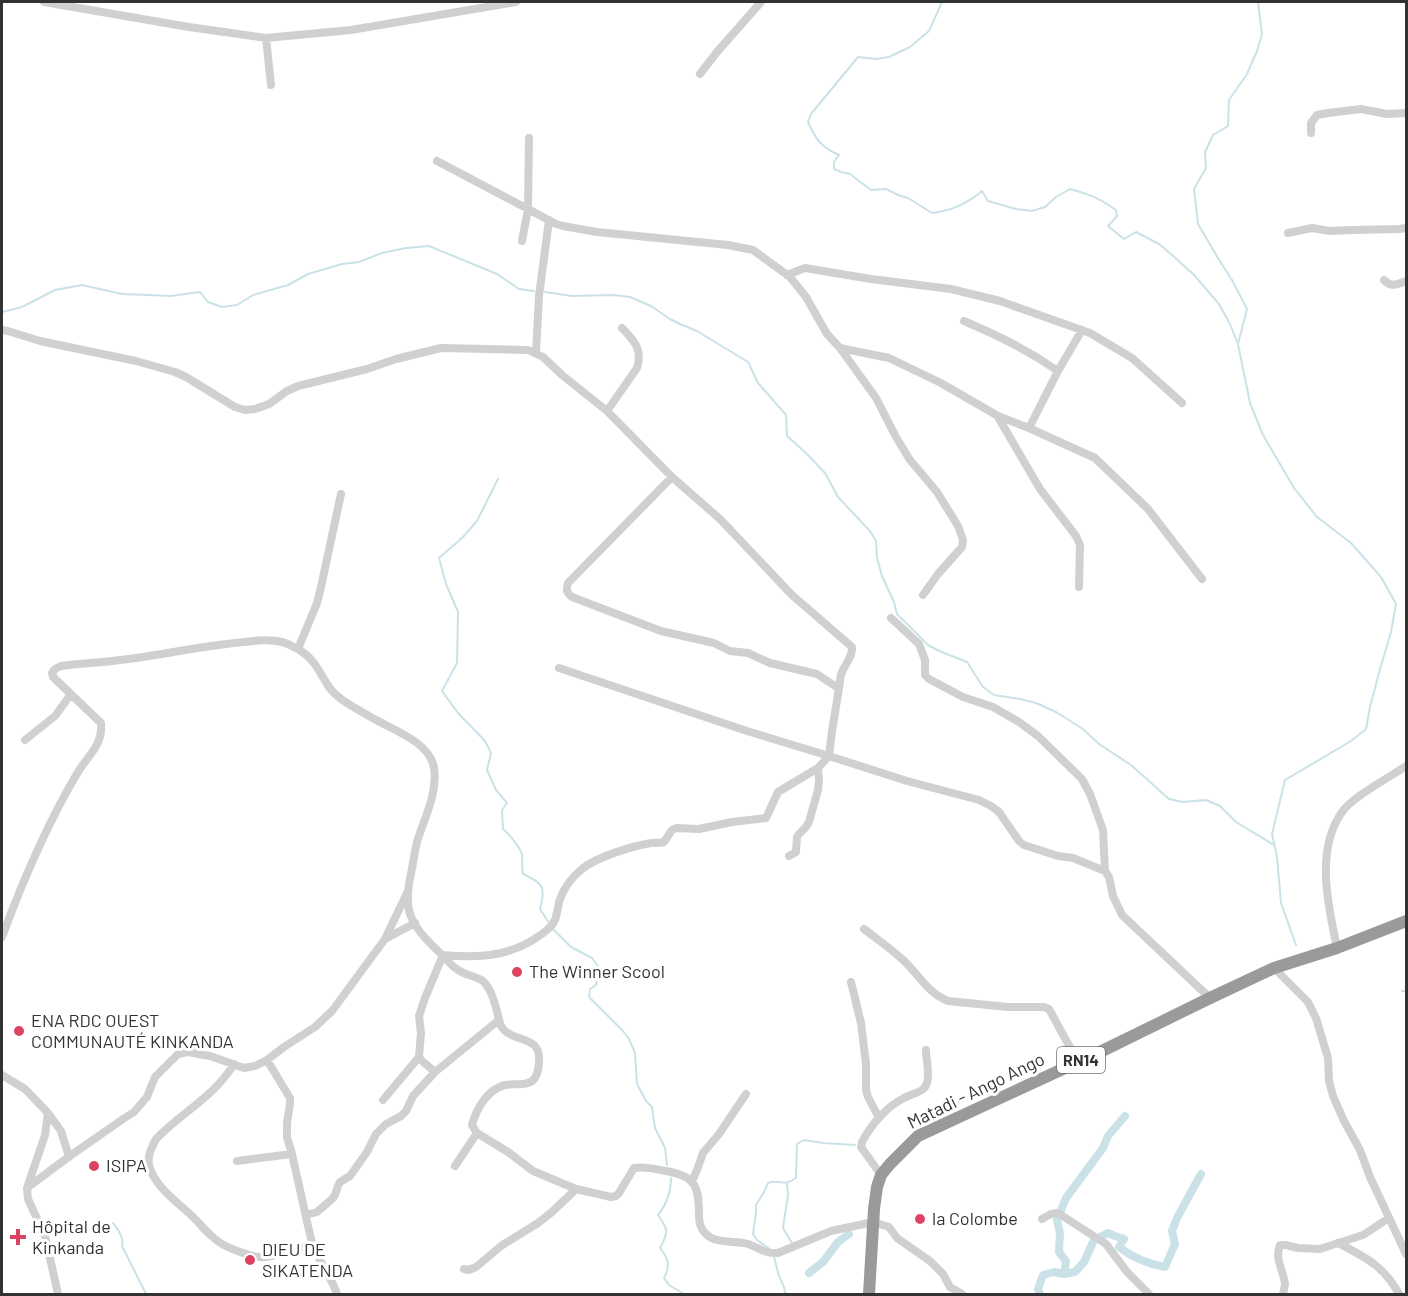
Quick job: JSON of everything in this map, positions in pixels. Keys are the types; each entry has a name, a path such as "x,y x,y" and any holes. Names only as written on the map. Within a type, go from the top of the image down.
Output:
{"highway":[{"name":"Matadi - Ango Ango","path":"869,1294 877,1187 881,1175 918,1136 1274,968 1337,948 1407,921"}],"street":[{"path":"44,2 266,38 351,30 516,2"},
{"path":"700,74 761,2"},
{"path":"266,38 271,85"},
{"path":"1311,133 1311,123 1317,116 1328,113 1361,110 1387,114 1407,113"},
{"path":"522,241 528,209 528,138"},
{"path":"437,161 556,224 597,232 728,244 753,250 787,275 806,297 827,334 840,348 876,398 910,460 937,492 958,525 963,540 962,547 923,595"},
{"path":"536,352 539,296 549,220"},
{"path":"1288,233 1312,228 1330,231 1407,228"},
{"path":"787,275 805,268 951,289 1000,301 1090,333 1132,358 1182,403"},
{"path":"1384,280 1394,285 1407,281"},
{"path":"964,321 1011,341 1058,371"},
{"path":"607,411 637,368 639,361 636,342 622,328"},
{"path":"2,330 176,372 235,407 245,410 269,404 298,386 441,348 536,352 607,411 672,477 720,519 792,595 852,647 850,657 840,674 830,756 818,768 778,792 766,818 699,829 676,828 664,842 630,848 601,858 584,867 565,888 555,922 520,948 490,956 443,956"},
{"path":"1029,428 1082,330"},
{"path":"840,348 889,358 941,383 998,417 1029,428 1095,458 1148,509 1202,579"},
{"path":"998,417 1040,489 1076,536 1080,545 1079,587"},
{"path":"672,477 568,583 566,589 568,593 572,597 661,631 714,643 730,651 748,653 770,663 817,674 838,688"},
{"path":"298,650 317,603 341,494"},
{"path":"891,618 919,644 925,660 925,675 929,679 963,696 993,707 1019,722 1038,736 1082,779 1103,830 1105,871 1122,915 1210,998"},
{"path":"2,937 31,862 46,831 102,735 101,723 53,677 52,673 61,666 246,641 282,642 298,650 316,664 329,688 337,696 418,743 432,759 435,770 431,803 417,843 407,893 385,939 332,1011 315,1027 255,1066 244,1068 210,1056 187,1052 178,1054 155,1077 147,1097 134,1112 27,1188"},
{"path":"559,668 737,728 907,781 979,800 999,812 1024,845 1058,856 1073,858 1105,871"},
{"path":"25,740 55,716 71,694"},
{"path":"1337,948 1331,919 1326,866 1329,838 1342,810 1362,794 1407,766"},
{"path":"789,856 795,852 799,834 809,822 818,790 818,768"},
{"path":"407,893 409,912 423,936 456,969 482,980 494,1000 501,1027 514,1037 532,1043 540,1059 534,1080 530,1083 501,1086 480,1104 472,1125 477,1133 542,1176 576,1189 611,1197 616,1196 634,1168 674,1172 685,1176 697,1189 699,1223 704,1232 714,1239 740,1242 770,1254 778,1253 831,1231 873,1222 889,1227 897,1238 930,1261 944,1274 950,1287 962,1294"},
{"path":"385,939 415,923"},
{"path":"864,929 901,958 930,990 948,1001 1049,1009 1078,1062"},
{"path":"383,1100 419,1057 421,1034 419,1016 443,956"},
{"path":"1274,968 1308,1002 1316,1018 1328,1058 1329,1082 1333,1096 1407,1254"},
{"path":"852,982 861,1023 867,1097 879,1118"},
{"path":"306,1215 317,1212 332,1199 340,1182 350,1176 367,1152 376,1134 386,1124 406,1111 413,1096 435,1072 499,1020"},
{"path":"881,1175 861,1147 862,1142 879,1118 892,1105 923,1089 928,1076 926,1050"},
{"path":"419,1057 435,1072"},
{"path":"267,1060 290,1098 287,1137 313,1247 337,1294"},
{"path":"234,1064 225,1078 207,1096 156,1139 151,1148 149,1165 165,1192 205,1231 228,1247 260,1257 284,1253 306,1245 313,1247"},
{"path":"2,1075 25,1089 48,1113 61,1131 69,1157"},
{"path":"692,1181 703,1153 746,1094"},
{"path":"48,1113 45,1135 27,1188 29,1204 45,1236 54,1270 57,1294"},
{"path":"455,1166 477,1133"},
{"path":"237,1161 292,1154"},
{"path":"464,1269 469,1270 476,1267 501,1246 538,1223 576,1189"},
{"path":"1042,1219 1058,1213 1106,1244 1127,1272 1149,1294"},
{"path":"1283,1294 1285,1285 1278,1260 1280,1245 1320,1249 1363,1235 1389,1218"},
{"path":"1338,1243 1377,1266 1385,1273 1399,1294"}],"waterway":[{"path":"942,2 929,31 910,47 889,57 876,59 858,57 811,114 808,122 817,138 823,146 839,155 834,162 834,169 850,174 871,190 886,189 908,198 932,213 959,206 982,191 988,201 1032,211 1045,207 1070,189 1094,197 1116,210 1117,216 1108,226 1124,239 1136,232 1159,244 1194,275 1219,304 1238,344 1250,403 1263,435 1294,488 1317,517 1351,543 1381,577 1396,604 1366,729 1351,741 1285,780 1272,834 1277,857 1281,903 1296,945"},
{"path":"1238,344 1247,309 1198,224 1194,189 1206,168 1205,152 1213,135 1228,126 1229,100 1247,74 1257,51 1262,34 1258,2"},
{"path":"2,312 22,307 55,290 82,285 122,294 171,296 200,292 208,302 222,307 237,305 253,295 288,285 308,274 342,264 359,262 382,253 429,246 497,274 519,289 534,291"},
{"path":"545,292 572,296 630,297 697,331 748,362 758,383 786,415 787,436 825,473 838,497 870,531 876,541 877,558 882,576 897,614 928,645 967,662 983,687 994,695 1036,703 1056,712 1083,729 1099,744 1131,765 1169,799 1183,802 1206,800 1220,806 1236,822 1274,845"},
{"path":"498,479 477,521 439,558 446,584 458,612 457,663 442,691 458,713 485,741 491,753 487,770 496,790 507,803 502,810 503,829 519,847 522,854 523,874 542,887 543,896 540,909 549,923"},
{"path":"552,928 571,947 592,958 598,966 596,985 590,989 589,997 629,1039 635,1053 637,1084 652,1107 655,1128 665,1148 667,1165"},
{"path":"1064,1274 1066,1261 1059,1252 1060,1233 1057,1220 1066,1198 1103,1148 1108,1136 1125,1116"},
{"path":"771,1250 757,1240 753,1234 756,1205 768,1183 784,1183 796,1178 797,1144 804,1140 855,1145"},
{"path":"1040,1294 1038,1289 1043,1275 1054,1272 1064,1274 1075,1272 1084,1262 1094,1240 1108,1233 1124,1239 1119,1247 1130,1254 1165,1267 1175,1244 1172,1231 1177,1218 1201,1174"},
{"path":"671,1178 668,1198 658,1215 666,1231 660,1248 668,1262 664,1278 669,1285 684,1294"},
{"path":"787,1183 788,1195 783,1228 792,1243"},
{"path":"113,1223 146,1294"},
{"path":"809,1273 823,1262 838,1242 849,1234"},
{"path":"774,1257 785,1293 788,1294"}],"place":[{"name":"The Winner Scool","path":"517,972"},
{"name":"ENA RDC OUEST COMMUNAUTÉ KINKANDA","path":"19,1031"},
{"name":"ISIPA","path":"94,1166"},
{"name":"la Colombe","path":"920,1219"},
{"name":"Hôpital de Kinkanda","path":"18,1237"},
{"name":"DIEU DE SIKATENDA","path":"250,1260"}]}
